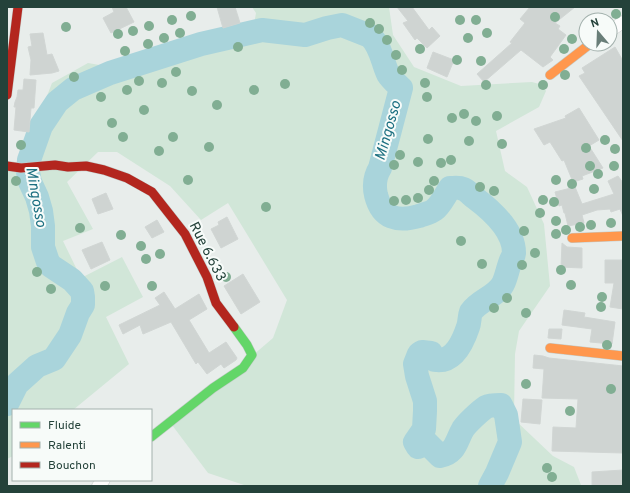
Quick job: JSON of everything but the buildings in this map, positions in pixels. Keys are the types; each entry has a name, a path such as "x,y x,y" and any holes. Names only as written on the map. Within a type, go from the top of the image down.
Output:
{"street":[{"path":"7,95 18,7"},
{"path":"550,74 579,52"},
{"name":"Rue 6.633","path":"7,166 21,168 55,165 68,167 86,166 104,170 127,178 152,192 185,234 208,277 216,303 247,345 252,355 243,368 213,388 152,436"},
{"path":"572,238 623,236"},
{"path":"550,348 623,356"}],"green space":[{"path":"252,7 389,7 393,35 414,67 461,86 532,82 543,85 546,91 539,107 496,131 505,171 527,187 544,224 550,286 519,331 515,354 514,414 515,420 553,456 574,467 581,485 247,486 208,473 172,425 273,338 287,300 228,203 201,220 170,186 117,152 98,152 67,182 93,229 63,241 81,278 122,257 143,297 106,317 129,364 74,409 12,409 12,456 7,459 7,165 21,163 52,83 88,63 105,66 254,24 256,13"}],"waterway":[{"name":"Mingosso","path":"7,404 17,384 37,366 54,359 70,335 78,313 83,305 82,291 72,280 51,266 48,262 43,247 41,211 37,197 30,182 28,172 29,160 41,126 57,102 73,89 110,73 201,44 262,30 305,35 342,25 370,36 374,40 377,44 388,74 401,88 380,168 375,181 376,195 382,209 392,217 404,219 419,216 434,210 441,203 450,188 461,188 468,191 488,208 500,221 510,236 513,245 514,255 503,284 496,292 478,304 471,312 469,325 457,350 452,355 442,360 435,360 431,353 422,352 419,354 415,364 417,376 425,401 424,429 415,442 418,447 427,443 440,456 449,452 455,446 463,429 477,414 488,406 501,405 506,415 510,442 490,486"}],"traffic: fast":[{"path":"152,436 213,388 243,368 252,355 247,345 234,327"}],"traffic: slow":[{"path":"550,75 580,52"},
{"path":"572,238 623,236"},
{"path":"550,348 623,356"}],"traffic: jam":[{"path":"7,95 18,7"},
{"path":"7,166 21,168 55,165 68,167 86,166 104,170 127,178 152,192 185,234 207,277 216,303 234,327"}]}
